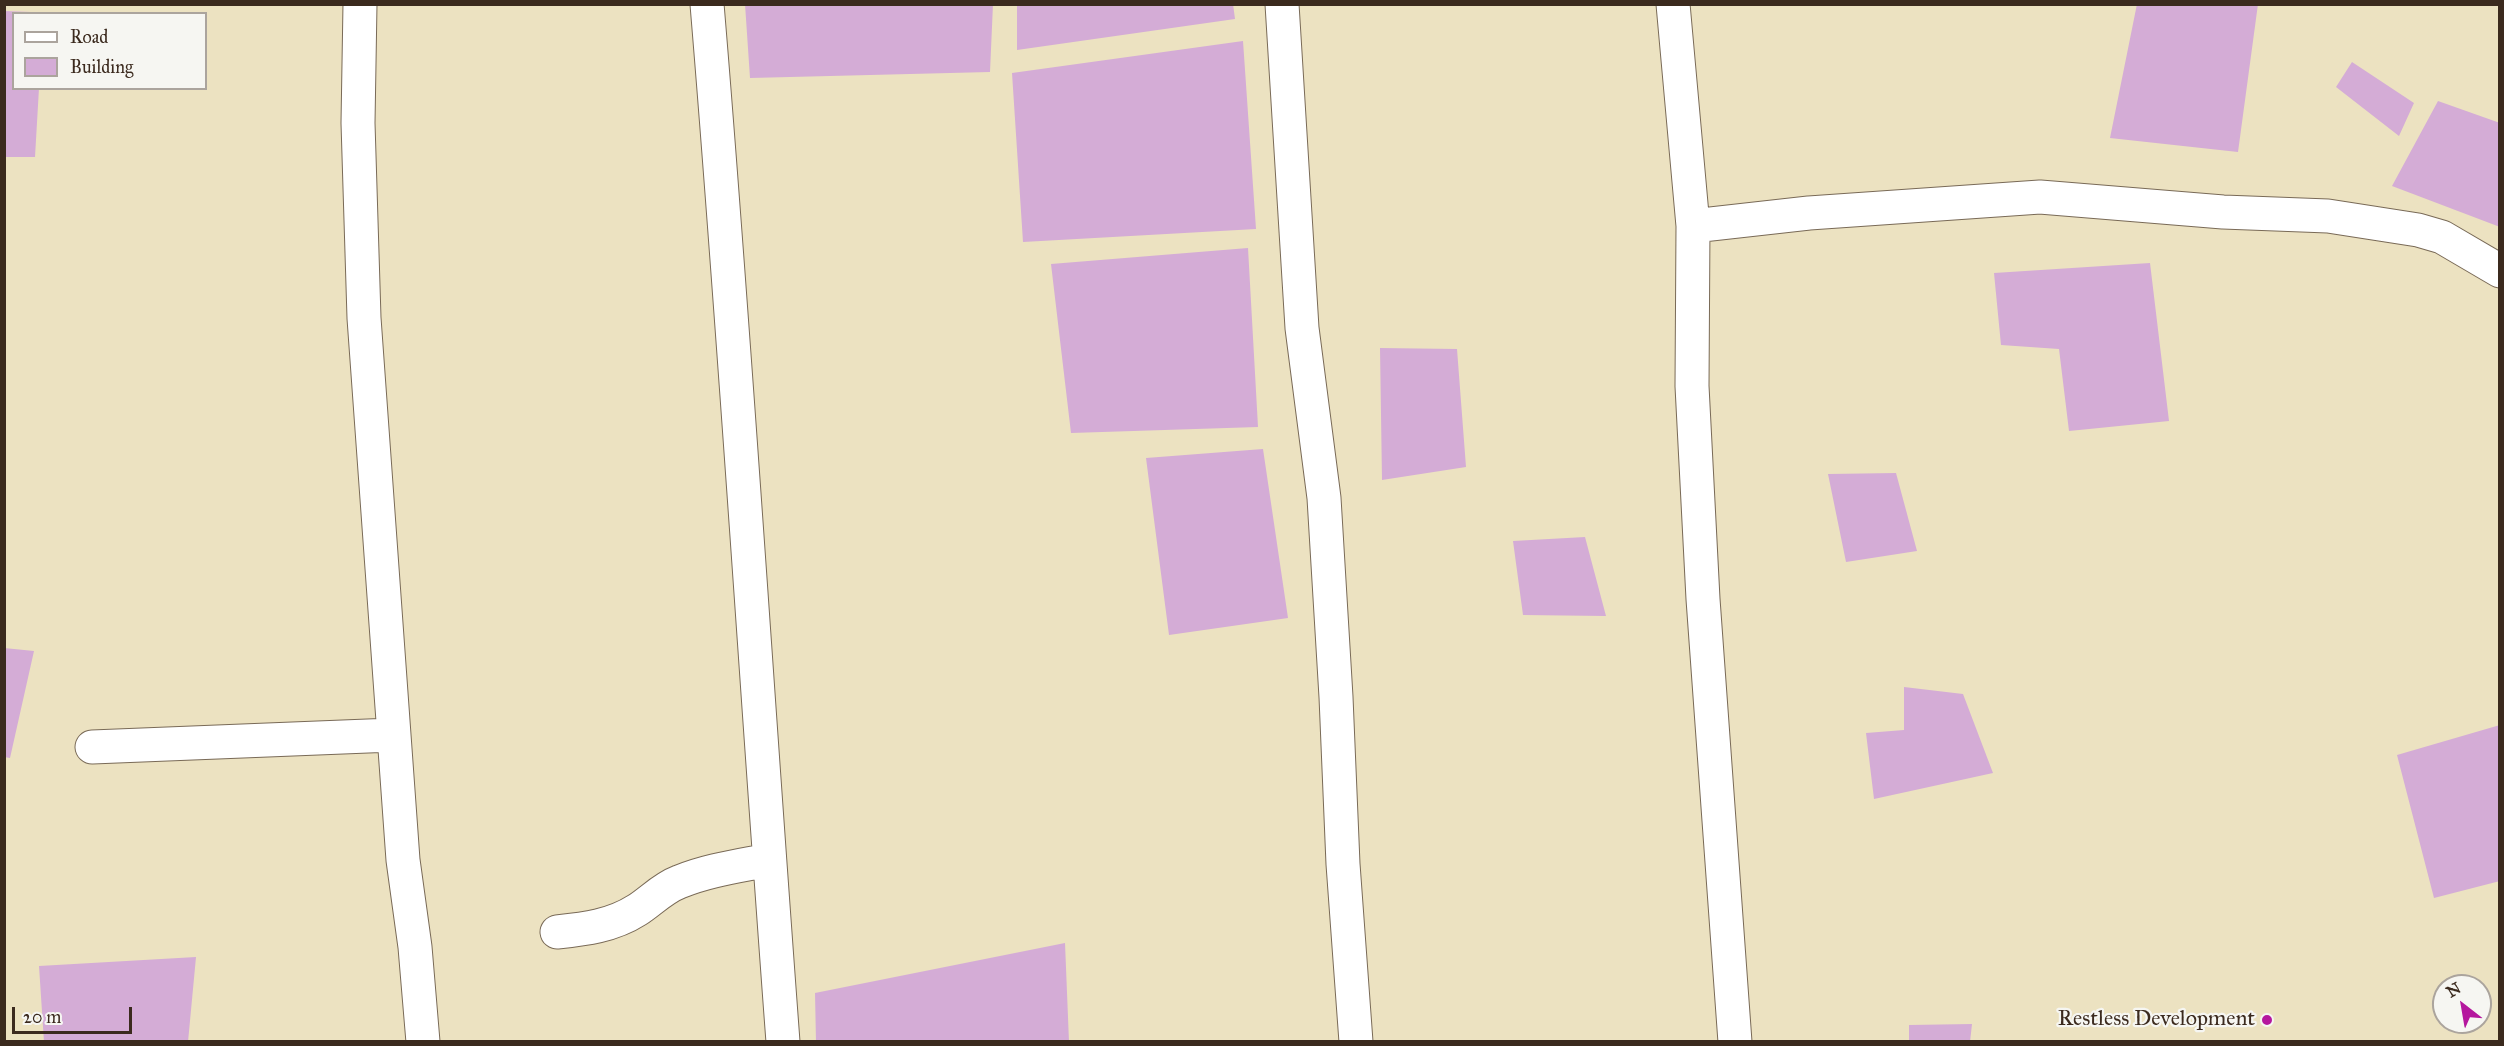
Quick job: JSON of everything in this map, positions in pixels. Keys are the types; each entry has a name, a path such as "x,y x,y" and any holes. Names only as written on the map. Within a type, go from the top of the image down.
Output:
{"street":[{"path":"360,4 358,123 364,318 403,860 415,947 423,1041"},
{"path":"707,4 730,281 783,1041"},
{"path":"1282,4 1302,328 1324,498 1343,864 1356,1041"},
{"path":"1673,4 1693,225 1692,386 1703,599 1735,1041"},
{"path":"1693,225 1809,213 2040,197 2223,212 2328,216 2418,230 2442,237 2499,271"},
{"path":"92,747 393,735"},
{"path":"557,932 589,929 614,922 637,910 678,882 713,871 769,860"}],"building":[{"path":"745,4 993,4 990,72 750,78"},
{"path":"1017,4 1233,4 1235,19 1017,50"},
{"path":"2137,4 2258,4 2238,152 2110,138"},
{"path":"4,11 31,12 12,12 12,90 39,90 35,157 4,157"},
{"path":"1243,41 1256,229 1023,242 1012,73"},
{"path":"2352,62 2414,103 2399,136 2336,87"},
{"path":"2438,101 2500,123 2500,227 2392,186"},
{"path":"1248,248 1258,427 1071,433 1051,264"},
{"path":"2150,263 2169,421 2069,431 2059,349 2001,345 1994,273"},
{"path":"1380,348 1457,349 1466,467 1382,480"},
{"path":"1263,449 1288,618 1169,635 1146,458"},
{"path":"1896,473 1917,551 1846,562 1828,474"},
{"path":"1585,537 1606,616 1523,615 1513,541"},
{"path":"4,648 34,651 10,758 4,757"},
{"path":"1904,687 1963,694 1993,773 1874,799 1866,733 1904,730"},
{"path":"2500,725 2500,881 2434,898 2397,755"},
{"path":"1065,943 1069,1042 816,1042 815,993"},
{"path":"196,957 188,1042 44,1042 39,966"},
{"path":"1972,1024 1970,1042 1909,1042 1909,1025"}],"place":[{"name":"Restless Development","path":"2267,1020"}]}
